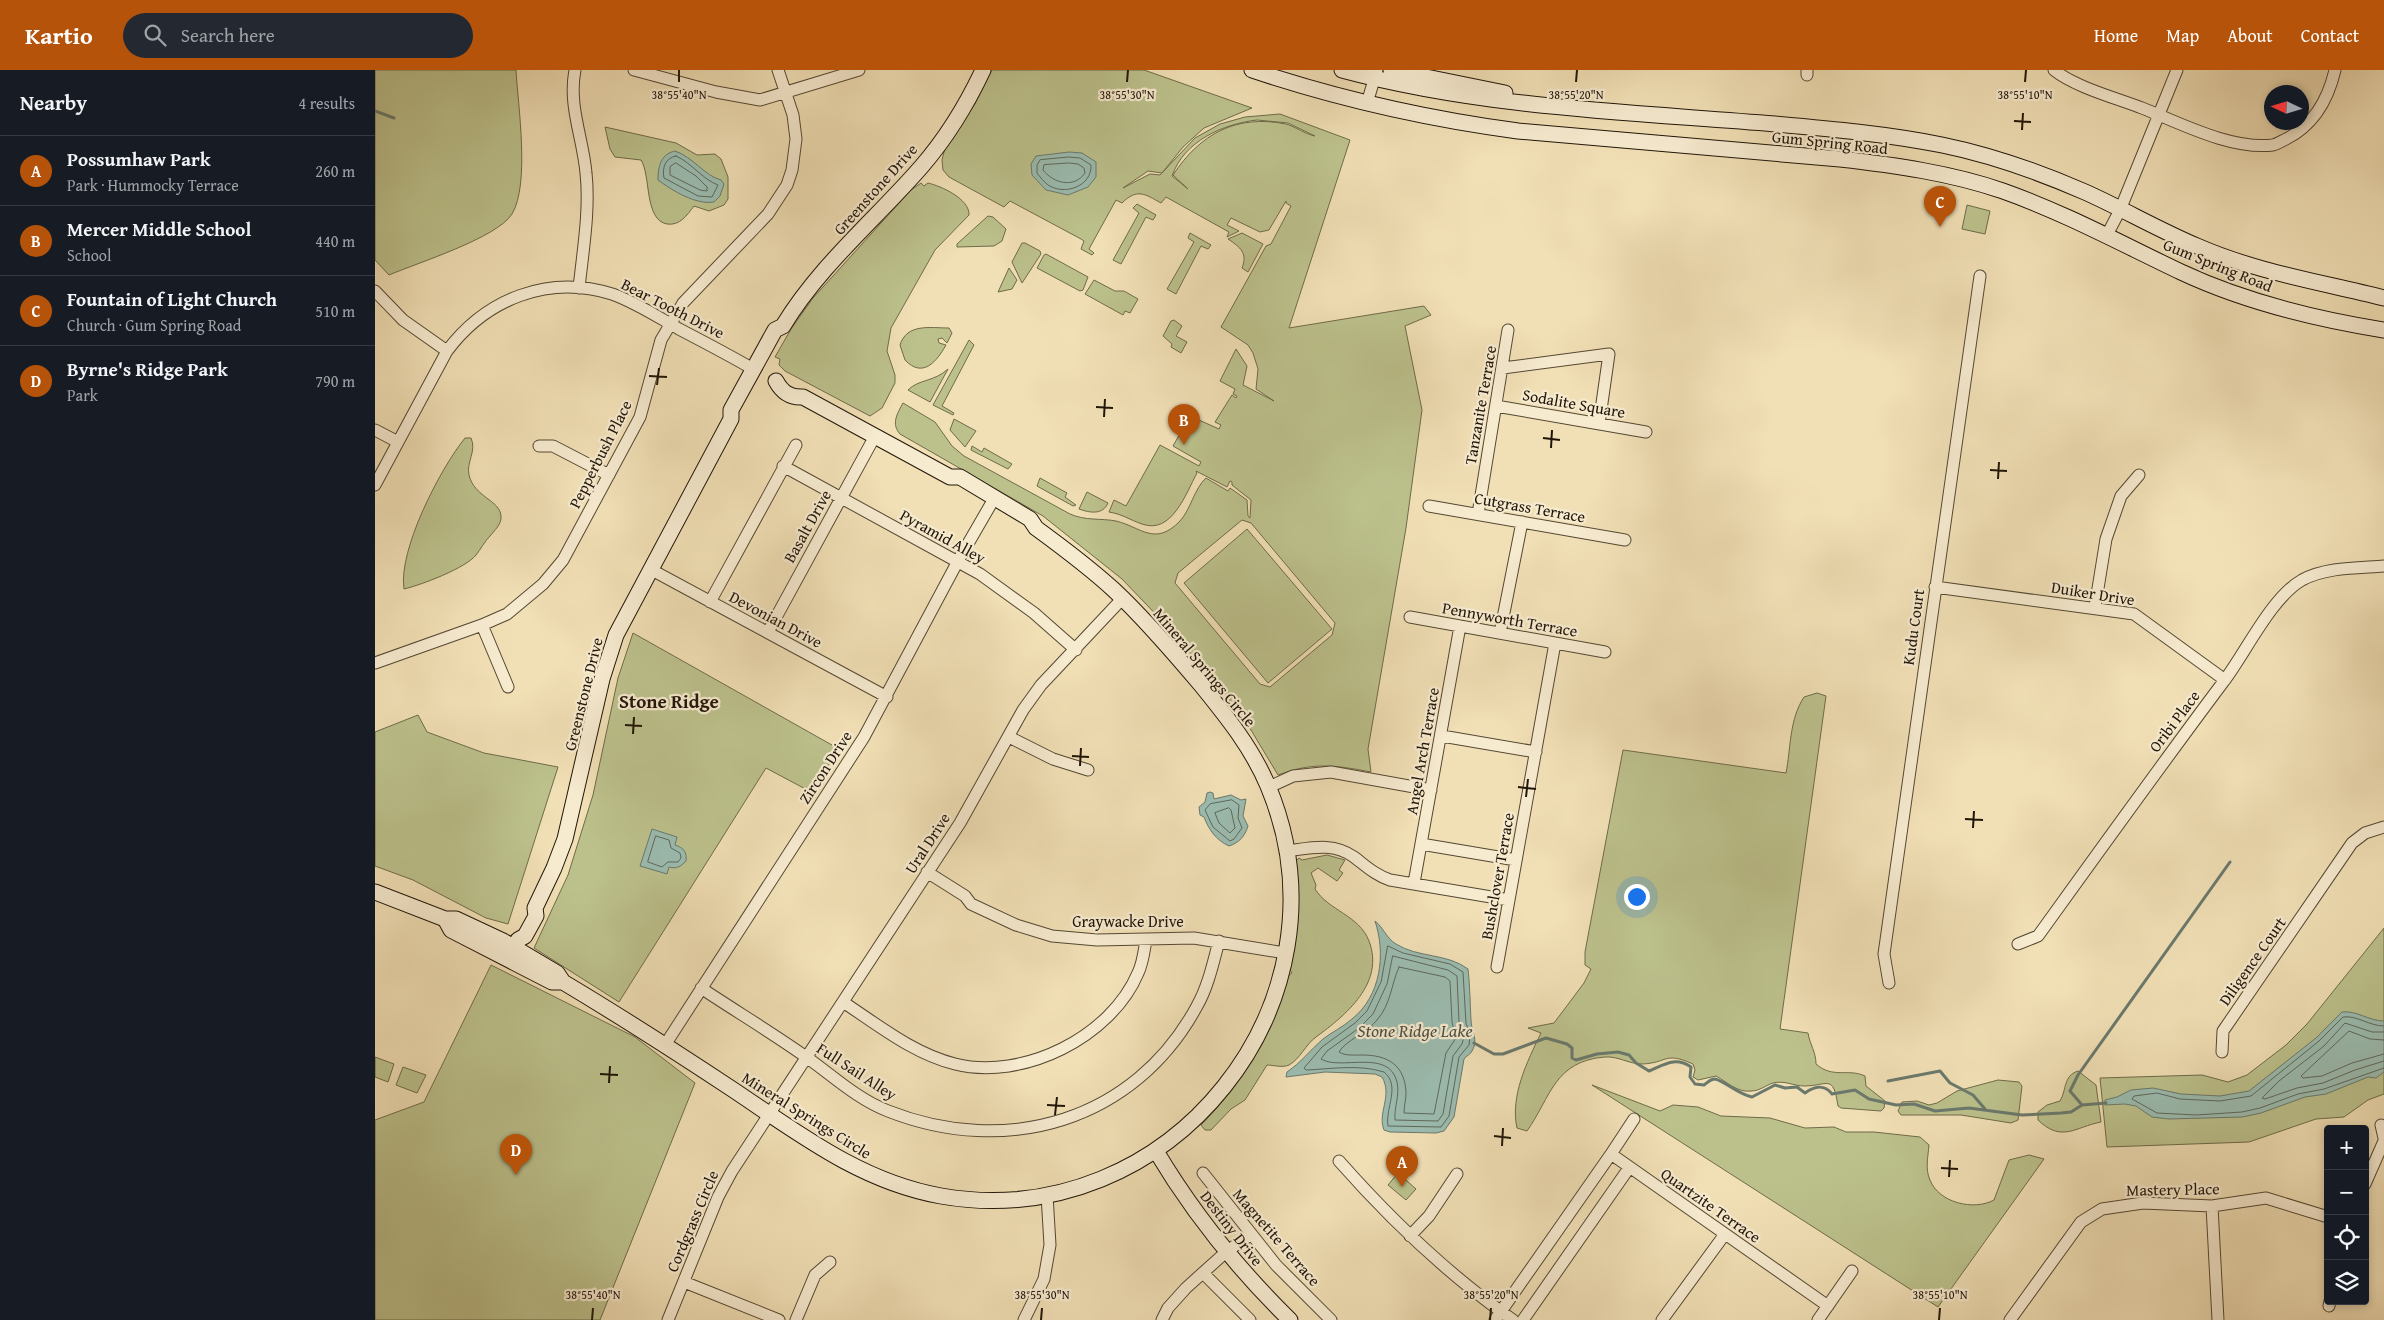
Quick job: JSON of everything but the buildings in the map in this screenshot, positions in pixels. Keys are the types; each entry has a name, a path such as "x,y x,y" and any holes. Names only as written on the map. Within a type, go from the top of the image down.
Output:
{"street":[{"path":"575,70 574,111 586,173 587,202 579,288"},
{"path":"634,70 749,99 767,99 859,70"},
{"name":"Pepperbush Place","path":"375,663 482,625 507,614 526,599 563,560 640,418 657,352 671,324 692,293 768,214 787,185 792,170 796,138 793,115 778,70"},
{"name":"Greenstone Drive","path":"513,949 518,931 528,912 535,908 554,868 567,830 601,679 610,650 623,620 731,419 739,414 775,330 783,326 817,279 923,165 959,115 983,70"},
{"name":"Gum Spring Road","path":"1252,70 1367,104 1449,121 1518,132 1840,159 1926,172 2001,190 2107,235 2182,272 2252,300 2327,319 2384,330"},
{"name":"Gum Spring Road","path":"1342,70 1376,74 1422,90 1540,104 1821,128 1938,144 1972,151 2043,175 2225,258 2384,298"},
{"path":"1391,70 1498,91 1540,104"},
{"path":"2054,70 2084,85 2216,137 2251,145 2274,145 2296,134 2313,121 2325,100 2335,70"},
{"path":"2107,235 2120,210 2177,70"},
{"path":"1367,104 1376,74"},
{"name":"Kudu Court","path":"1889,983 1885,954 1980,276"},
{"name":"Bear Tooth Drive","path":"375,485 447,351 470,324 500,303 535,291 579,288 613,295 757,371"},
{"path":"375,291 403,320 447,351"},
{"name":"Tanzanite Terrace","path":"1478,514 1508,330"},
{"path":"1503,368 1609,354 1599,424"},
{"name":"Mineral Springs Circle","path":"376,894 445,919 451,930 513,949 557,972 563,982 665,1045 769,1114 854,1167 910,1189 945,1197 977,1199 1047,1195 1099,1179 1156,1151 1184,1130 1213,1101 1243,1063 1264,1022 1276,991 1285,954 1290,893 1287,851 1269,787 1252,753 1232,722 1178,658 1122,599 1036,528 1026,527 993,501 956,486 950,477 803,397 795,398 784,392 776,381 757,371"},
{"name":"Sodalite Square","path":"1496,406 1646,432"},
{"path":"375,430 398,442"},
{"name":"Basalt Drive","path":"768,632 875,436"},
{"path":"710,602 796,445"},
{"path":"539,446 553,446 609,475"},
{"name":"Pyramid Alley","path":"783,466 958,561 1034,613 1076,650"},
{"path":"2095,607 2107,540 2115,513 2121,496 2139,475"},
{"name":"Zircon Drive","path":"665,1045 864,737 887,698 958,561 993,501"},
{"name":"Cutgrass Terrace","path":"1429,506 1625,540"},
{"path":"1501,633 1521,522"},
{"name":"Oribi Place","path":"2018,944 2039,936 2190,724 2225,680 2281,598 2291,588 2315,574 2384,566"},
{"name":"Devonian Drive","path":"650,569 887,698"},
{"name":"Duiker Drive","path":"1935,588 2095,607 2134,614 2225,680"},
{"name":"Ural Drive","path":"769,1114 960,823 1023,710 1041,685 1122,599"},
{"name":"Pennyworth Terrace","path":"1410,617 1605,652"},
{"path":"482,625 508,687"},
{"name":"Angel Arch Terrace","path":"1414,883 1442,736 1460,626"},
{"name":"Bushclover Terrace","path":"1497,966 1555,643"},
{"path":"1442,736 1536,752"},
{"path":"1009,737 1053,759 1088,770"},
{"path":"1269,787 1293,776 1331,772 1431,790"},
{"name":"Diligence Court","path":"2222,1052 2223,1031 2352,843 2365,833 2384,827"},
{"path":"1421,844 1516,860"},
{"path":"1287,851 1325,846 1337,848 1353,856 1377,876 1399,882 1509,900"},
{"name":"Graywacke Drive","path":"927,872 965,896 971,904 1016,925 1052,936 1097,940 1194,938 1285,954"},
{"path":"843,1002 921,1052 956,1064 988,1067 1014,1064 1068,1047 1093,1031 1127,994 1138,973 1146,940"},
{"name":"Full Sail Alley","path":"701,988 807,1058 854,1092 886,1111 925,1124 987,1131 1023,1128 1064,1121 1110,1099 1133,1084 1161,1059 1198,1005 1219,942"},
{"name":"Cordgrass Circle","path":"668,1320 725,1181 769,1114"},
{"path":"1498,1316 1634,1119"},
{"path":"2369,1175 2384,1140 2381,1125"},
{"name":"Destiny Drive","path":"1156,1151 1186,1198 1226,1252 1290,1320"},
{"name":"Quartzite Terrace","path":"1611,1154 1828,1306"},
{"path":"1339,1161 1390,1218 1498,1316 1513,1320"},
{"path":"1523,1320 1629,1168"},
{"name":"Magnetite Terrace","path":"1203,1173 1250,1235 1276,1265 1331,1320"},
{"path":"1410,1236 1429,1216 1457,1174"},
{"path":"1024,1320 1043,1279 1050,1245 1047,1195"},
{"name":"Mastery Place","path":"2010,1320 2081,1222 2102,1209 2143,1203 2212,1206 2266,1198 2324,1216"},
{"path":"2212,1206 2218,1320"},
{"path":"1662,1320 1725,1234"},
{"path":"1162,1320 1167,1308 1186,1288 1204,1274 1226,1252 1250,1235"},
{"path":"796,1320 815,1275 830,1262"},
{"path":"1817,1320 1852,1272"},
{"path":"1204,1274 1249,1320"},
{"path":"683,1282 779,1320"}],"green space":[{"path":"375,70 516,70 520,123 521,184 512,214 504,223 474,241 389,275 375,260"},
{"path":"992,70 1144,70 1252,108 1204,128 1183,147 1163,172 1195,138 1220,124 1245,117 1280,114 1350,140 1289,328 1424,306 1431,315 1405,326 1422,410 1406,528 1368,749 1371,772 1335,766 1313,766 1278,775 1242,715 1168,627 1122,579 1043,516 900,434 897,430 895,423 903,403 935,422 952,446 964,456 1070,514 1082,518 1116,521 1148,533 1163,533 1171,529 1184,516 1198,488 1206,478 1228,491 1230,488 1247,500 1248,516 1250,518 1251,500 1232,485 1232,482 1230,481 1227,487 1196,471 1197,473 1183,501 1170,518 1162,523 1153,526 1142,524 1109,512 1114,500 1126,506 1160,445 1199,466 1201,462 1173,446 1190,416 1219,429 1221,425 1215,422 1232,395 1236,398 1237,396 1233,394 1235,389 1220,381 1236,349 1247,366 1243,385 1274,401 1256,389 1258,369 1253,353 1248,345 1221,327 1266,246 1271,244 1291,206 1286,201 1269,230 1260,232 1231,218 1227,225 1239,231 1227,237 1229,232 1166,197 1161,203 1146,195 1132,195 1122,203 1116,200 1089,249 1094,253 1092,255 1081,249 1084,241 1081,239 1010,201 1004,207 949,177 943,170 942,160 945,148 975,104","holes":["1257,120 1288,123 1315,136 1286,124 1251,122 1235,125 1207,138 1195,148 1173,175 1188,189 1172,176 1186,153 1206,136 1218,130 1244,122","1148,171 1162,173 1160,175 1150,174 1123,188","1242,520 1251,523 1335,623 1332,635 1270,687 1260,684 1175,583 1178,573"]},
{"path":"605,127 676,143 697,155 715,154 721,159 728,177 728,199 724,205 709,211 694,206 683,219 676,223 667,224 660,221 651,206 641,160 615,157 610,149"},
{"path":"921,183 924,186 928,183 934,185 954,194 965,204 969,215 935,250 891,328 887,351 895,375 895,383 882,408 870,416 785,371 779,365 780,359 775,357 791,329 813,298 911,190"},
{"path":"1137,204 1156,215 1153,220 1146,217 1121,264 1113,260 1139,213 1133,208"},
{"path":"1967,205 1990,211 1985,234 1962,229"},
{"path":"988,216 993,217 1006,229 1002,241 994,246 957,247 957,244"},
{"path":"1190,233 1211,245 1208,249 1201,246 1176,294 1167,289 1194,242 1188,238"},
{"path":"1242,233 1263,244 1248,272 1242,268 1244,258 1242,251 1228,239"},
{"path":"1022,243 1040,251 1041,254 1022,283 1012,262"},
{"path":"1046,254 1088,277 1083,290 1080,291 1037,268"},
{"path":"1009,268 1017,280 1012,289 998,292"},
{"path":"1094,280 1115,291 1124,291 1138,299 1130,313 1125,311 1123,315 1085,294"},
{"path":"1174,320 1182,326 1176,336 1187,342 1181,353 1171,347 1172,344 1163,336 1171,321"},
{"path":"920,328 949,328 952,333 947,343 942,338 938,339 939,343 946,345 929,366 918,368 905,360 900,345 908,333"},
{"path":"969,340 974,345 942,406 954,413 953,415 933,405"},
{"path":"948,369 930,402 908,390 912,386 937,376"},
{"path":"954,419 976,431 965,447 950,430"},
{"path":"465,438 471,438 473,443 468,470 469,475 476,488 500,511 500,522 471,560 443,575 404,589 407,553 414,532 433,489"},
{"path":"972,446 982,452 984,448 1012,464 1008,469 971,450"},
{"path":"1040,478 1067,493 1065,497 1076,505 1073,506 1037,486"},
{"path":"1087,492 1108,503 1106,507 1096,512 1079,509"},
{"path":"1247,529 1332,629 1268,683 1184,583"},
{"path":"633,633 839,749 811,792 766,768 619,1002 534,948 568,875 593,795 618,678"},
{"path":"1817,693 1826,696 1780,1029 1808,1033 1816,1064 1822,1068 1828,1071 1865,1076 1866,1086 1885,1101 1884,1108 1881,1111 1841,1108 1838,1106 1834,1089 1828,1084 1804,1086 1777,1082 1754,1091 1746,1091 1737,1089 1716,1076 1698,1080 1693,1077 1695,1070 1693,1064 1676,1058 1642,1064 1605,1057 1575,1065 1564,1073 1527,1131 1517,1128 1515,1116 1521,1079 1541,1033 1528,1028 1554,1023 1584,983 1591,969 1585,965 1585,952 1623,750 1786,773 1793,725 1799,706 1804,697"},
{"path":"418,715 427,732 484,753 558,767 508,924 486,918 413,880 375,866 375,732"},
{"path":"1327,855 1345,860 1339,870 1343,873 1337,881 1318,868 1311,873 1316,885 1315,889 1328,903 1358,925 1369,941 1373,956 1372,971 1367,984 1350,1008 1312,1040 1293,1062 1284,1066 1267,1065 1245,1100 1231,1109 1211,1130 1205,1130 1201,1125 1217,1108 1254,1057 1272,1019 1287,977 1292,973 1290,970 1297,916 1296,861 1299,858 1302,860"},
{"path":"2384,928 2384,1094 2368,1100 2344,1117 2316,1119 2249,1142 2107,1147 2100,1078 2202,1075 2228,1082 2247,1075 2286,1045 2307,1024"},
{"path":"491,965 635,1037 695,1083 600,1320 375,1320 375,1120 424,1102"},
{"path":"375,1057 394,1064 388,1082 375,1077"},
{"path":"403,1067 426,1075 417,1093 396,1085"},
{"path":"2078,1071 2096,1085 2101,1122 2069,1132 2054,1131 2038,1120 2038,1112 2047,1105 2060,1101 2070,1076"},
{"path":"1998,1080 2019,1082 2022,1086 2018,1120 2011,1123 1961,1115 1901,1115 1898,1111 1902,1102 1917,1101 1929,1105 1937,1103 1957,1091"},
{"path":"1592,1085 1660,1111 1673,1105 1698,1107 1721,1116 1770,1118 1805,1128 1834,1127 1846,1132 1874,1132 1920,1137 1929,1145 1928,1172 1935,1188 1949,1199 1967,1205 1977,1205 1994,1200 2009,1160 2029,1155 2044,1159 1938,1307"},
{"path":"1398,1173 1416,1189 1406,1200 1388,1185"}],"water":[{"path":"675,151 688,158 710,175 721,180 724,184 720,196 714,202 692,199 678,193 658,180 661,161 666,155"},
{"path":"1069,152 1082,153 1096,162 1096,177 1088,187 1068,195 1046,190 1032,175 1031,164 1036,156"},
{"path":"1207,793 1213,793 1214,799 1231,795 1241,800 1246,799 1243,816 1248,826 1241,839 1233,845 1224,844 1217,838 1204,817 1200,815 1199,807 1205,802"},
{"path":"652,829 677,837 675,845 683,849 686,855 686,861 682,865 674,868 669,867 667,874 640,866"},
{"name":"Stone Ridge Lake","path":"1375,921 1393,942 1414,952 1451,960 1468,969 1471,1024 1475,1043 1471,1052 1464,1059 1454,1117 1444,1131 1436,1133 1390,1132 1384,1130 1382,1117 1386,1098 1385,1084 1382,1077 1375,1074 1325,1072 1286,1077 1287,1072 1297,1065 1323,1039 1345,1025 1362,1010 1369,999 1379,974 1380,947"},
{"path":"2342,1012 2384,1021 2384,1072 2376,1078 2368,1077 2326,1094 2305,1097 2261,1113 2242,1117 2169,1119 2152,1117 2136,1106 2125,1104 2105,1105 2105,1100 2117,1097 2131,1090 2153,1088 2181,1094 2220,1096 2249,1091 2316,1038"}],"waterway":[{"path":"375,111 394,118"},
{"path":"2082,1105 2070,1091 2078,1075 2230,862"},
{"path":"1474,1043 1494,1054 1503,1054 1546,1038 1567,1044 1572,1048 1572,1058 1576,1060 1597,1054 1618,1052 1629,1055 1636,1063 1649,1071 1665,1064 1680,1062 1691,1067 1690,1077 1695,1084 1704,1085 1710,1080 1715,1079 1752,1097 1775,1085 1785,1088 1797,1087 1805,1093 1812,1089 1823,1087 1832,1094 1855,1090 1869,1099 1896,1105 1914,1104 1935,1111 1969,1108 2022,1115 2071,1112 2082,1105 2106,1103"},
{"path":"1888,1081 1940,1071 1950,1083 1973,1095 1985,1109"}],"place":[{"name":"Fountain of Light Church","path":"1940,227"},
{"name":"Mercer Middle School","path":"1184,445"},
{"name":"Byrne's Ridge Park","path":"516,1175"},
{"name":"Possumhaw Park","path":"1402,1187"}],"district":[{"name":"Stone Ridge","path":"669,701"}]}
